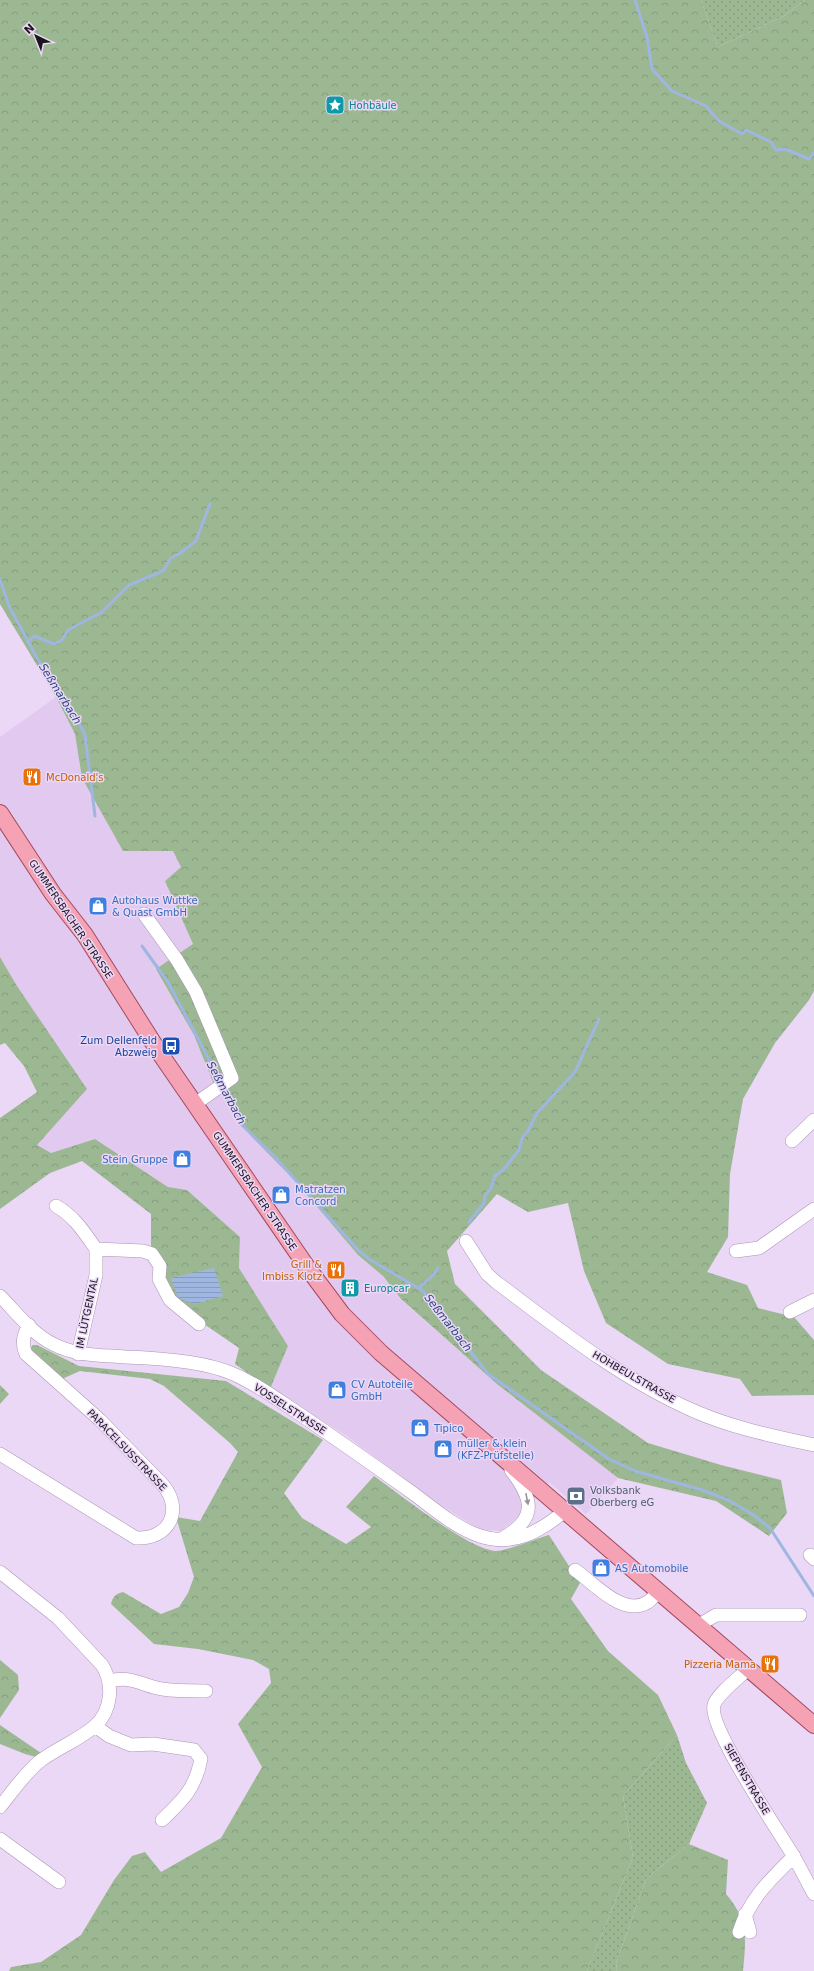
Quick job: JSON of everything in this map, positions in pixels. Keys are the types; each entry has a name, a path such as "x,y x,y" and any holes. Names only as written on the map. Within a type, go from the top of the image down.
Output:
{"main road":[{"name":"GUMMERSBACHER STRASSE","path":"0,813 53,894 85,935 159,1052 303,1261 342,1314 381,1353 814,1725"}],"street":[{"path":"144,914 177,960 196,992 232,1078 195,1104"},
{"path":"792,1141 814,1120"},
{"path":"56,1206 68,1213 82,1228 96,1249 143,1250 152,1254 160,1266 159,1279 170,1300 199,1324"},
{"path":"736,1251 759,1248 814,1209"},
{"name":"HOHBEULSTRASSE","path":"466,1241 487,1274 496,1282 602,1361 647,1388 695,1412 745,1430 814,1445"},
{"name":"IM LÜTGENTAL","path":"78,1354 96,1275 96,1249"},
{"name":"VOSSELSTRASSE","path":"0,1296 29,1325 51,1343 78,1354 149,1358 205,1366 231,1373 272,1396 321,1428 466,1530 481,1536 500,1540 517,1539 549,1524 565,1511"},
{"path":"790,1312 814,1300"},
{"name":"PARACELSUSSTRASSE","path":"0,1454 136,1538 150,1538 158,1535 166,1527 172,1516 171,1497 163,1485 100,1420 26,1354 23,1347 23,1340 29,1325"},
{"path":"499,1455 525,1490 529,1502 525,1521 517,1530 500,1540"},
{"path":"574,1570 613,1599 632,1606 647,1603 659,1591"},
{"path":"0,1572 58,1618 102,1664 107,1672 109,1681 109,1704 103,1716 95,1726 37,1764 0,1807"},
{"path":"699,1625 716,1615 800,1615"},
{"name":"SIEPENSTRASSE","path":"749,1668 716,1701 713,1711 714,1719 726,1744 794,1856 814,1894"},
{"path":"109,1681 127,1679 157,1688 206,1691"},
{"path":"95,1726 109,1736 131,1745 153,1744 194,1750 200,1759 197,1778 181,1802 162,1820"},
{"path":"0,1839 4,1840 60,1882"},
{"path":"744,1932 745,1914 757,1895 794,1856"}],"shaded area":[{"path":"56,697 75,734 82,778 123,851 173,851 181,867 165,881 193,944 194,1035 213,1082 251,1136 297,1183 358,1255 383,1276 401,1300 497,1384 618,1478 586,1514 549,1482 518,1517 501,1531 479,1529 439,1504 344,1434 270,1389 288,1346 239,1268 240,1237 187,1190 168,1187 95,1139 51,1153 36,1145 87,1089 17,986 0,957 0,737"}],"green space":[{"path":"0,0 701,0 718,47 784,16 805,0 814,0 814,991 809,1000 775,1043 743,1099 730,1174 728,1237 707,1272 747,1285 758,1308 794,1317 814,1340 814,1395 752,1396 740,1379 668,1364 606,1323 584,1271 568,1203 528,1212 497,1194 447,1251 455,1284 541,1370 648,1443 721,1465 781,1480 787,1513 769,1536 716,1501 618,1478 497,1384 401,1299 383,1276 358,1255 297,1183 251,1136 213,1082 194,1035 156,969 193,944 165,881 181,867 173,851 123,851 82,778 75,734 56,697 0,604"},
{"path":"701,0 805,0 784,16 718,47"},
{"path":"0,957 17,986 87,1089 37,1145 51,1153 95,1139 168,1187 187,1190 240,1237 239,1268 288,1346 270,1389 235,1364 239,1348 201,1322 173,1300 151,1250 151,1214 82,1161 50,1173 0,1209 0,1118 37,1092 24,1066 5,1043 0,1045"},
{"path":"33,1345 37,1345 79,1366 226,1381 323,1440 284,1493 302,1518 346,1544 371,1527 346,1507 374,1476 434,1520 469,1541 484,1548 496,1551 501,1550 549,1535 580,1583 571,1599 608,1651 658,1695 677,1735 623,1796 633,1857 587,1971 9,1971 11,1967 41,1962 81,1935 114,1880 132,1856 145,1852 161,1872 221,1838 262,1767 238,1724 271,1683 269,1669 253,1660 198,1649 154,1644 111,1604 115,1596 123,1592 161,1614 179,1607 188,1593 194,1577 176,1517 200,1521 238,1452 230,1443 164,1386 150,1379 80,1371 62,1379 32,1352 30,1349"},
{"path":"0,1385 9,1394 0,1404"},
{"path":"0,1660 18,1675 19,1690 0,1718"},
{"path":"0,1725 41,1753 36,1757 0,1744"},
{"path":"677,1735 686,1763 707,1803 689,1844 646,1879 616,1963 617,1971 587,1971 633,1857 623,1796"},
{"path":"689,1844 728,1860 726,1894 739,1913 744,1930 745,1949 743,1971 617,1971 616,1963 646,1879"}],"water":[{"path":"214,1268 223,1296 195,1304 178,1298 171,1278"}],"waterway":[{"path":"635,0 647,37 652,69 672,91 706,106 719,121 742,134 746,130 771,142 776,150 785,149 809,159 814,153"},
{"path":"28,642 34,636 54,644 62,640 68,630 102,612 129,585 163,571 171,558 196,541 210,504"},
{"name":"Seßmarbach","path":"0,579 9,606 37,658 73,711 85,735 95,816"},
{"name":"Seßmarbach","path":"142,946 168,982 221,1082"},
{"path":"469,1222 484,1203 485,1196 491,1188 495,1176 504,1169 519,1150 522,1138 528,1131 537,1113 575,1072 599,1019"},
{"name":"Seßmarbach","path":"224,1087 242,1125 275,1157 358,1250 369,1259 423,1291 488,1374 609,1459 635,1471 702,1490 728,1500 752,1514 770,1528 814,1596"},
{"path":"419,1288 438,1268"}],"place":[{"name":"Hohbäule","path":"335,105"},
{"name":"McDonald's","path":"32,777"},
{"name":"Autohaus Wuttke & Quast GmbH","path":"98,906"},
{"name":"Zum Dellenfeld Abzweig","path":"171,1046"},
{"name":"Stein Gruppe","path":"182,1159"},
{"name":"Matratzen Concord","path":"281,1195"},
{"name":"Grill & Imbiss Klotz","path":"336,1270"},
{"name":"Europcar","path":"350,1288"},
{"name":"CV Autoteile GmbH","path":"337,1390"},
{"name":"Tipico","path":"420,1428"},
{"name":"müller & klein (KFZ-Prüfstelle)","path":"443,1449"},
{"name":"Volksbank Oberberg eG","path":"576,1496"},
{"name":"AS Automobile","path":"601,1568"},
{"name":"Pizzeria Mama","path":"770,1664"}]}
